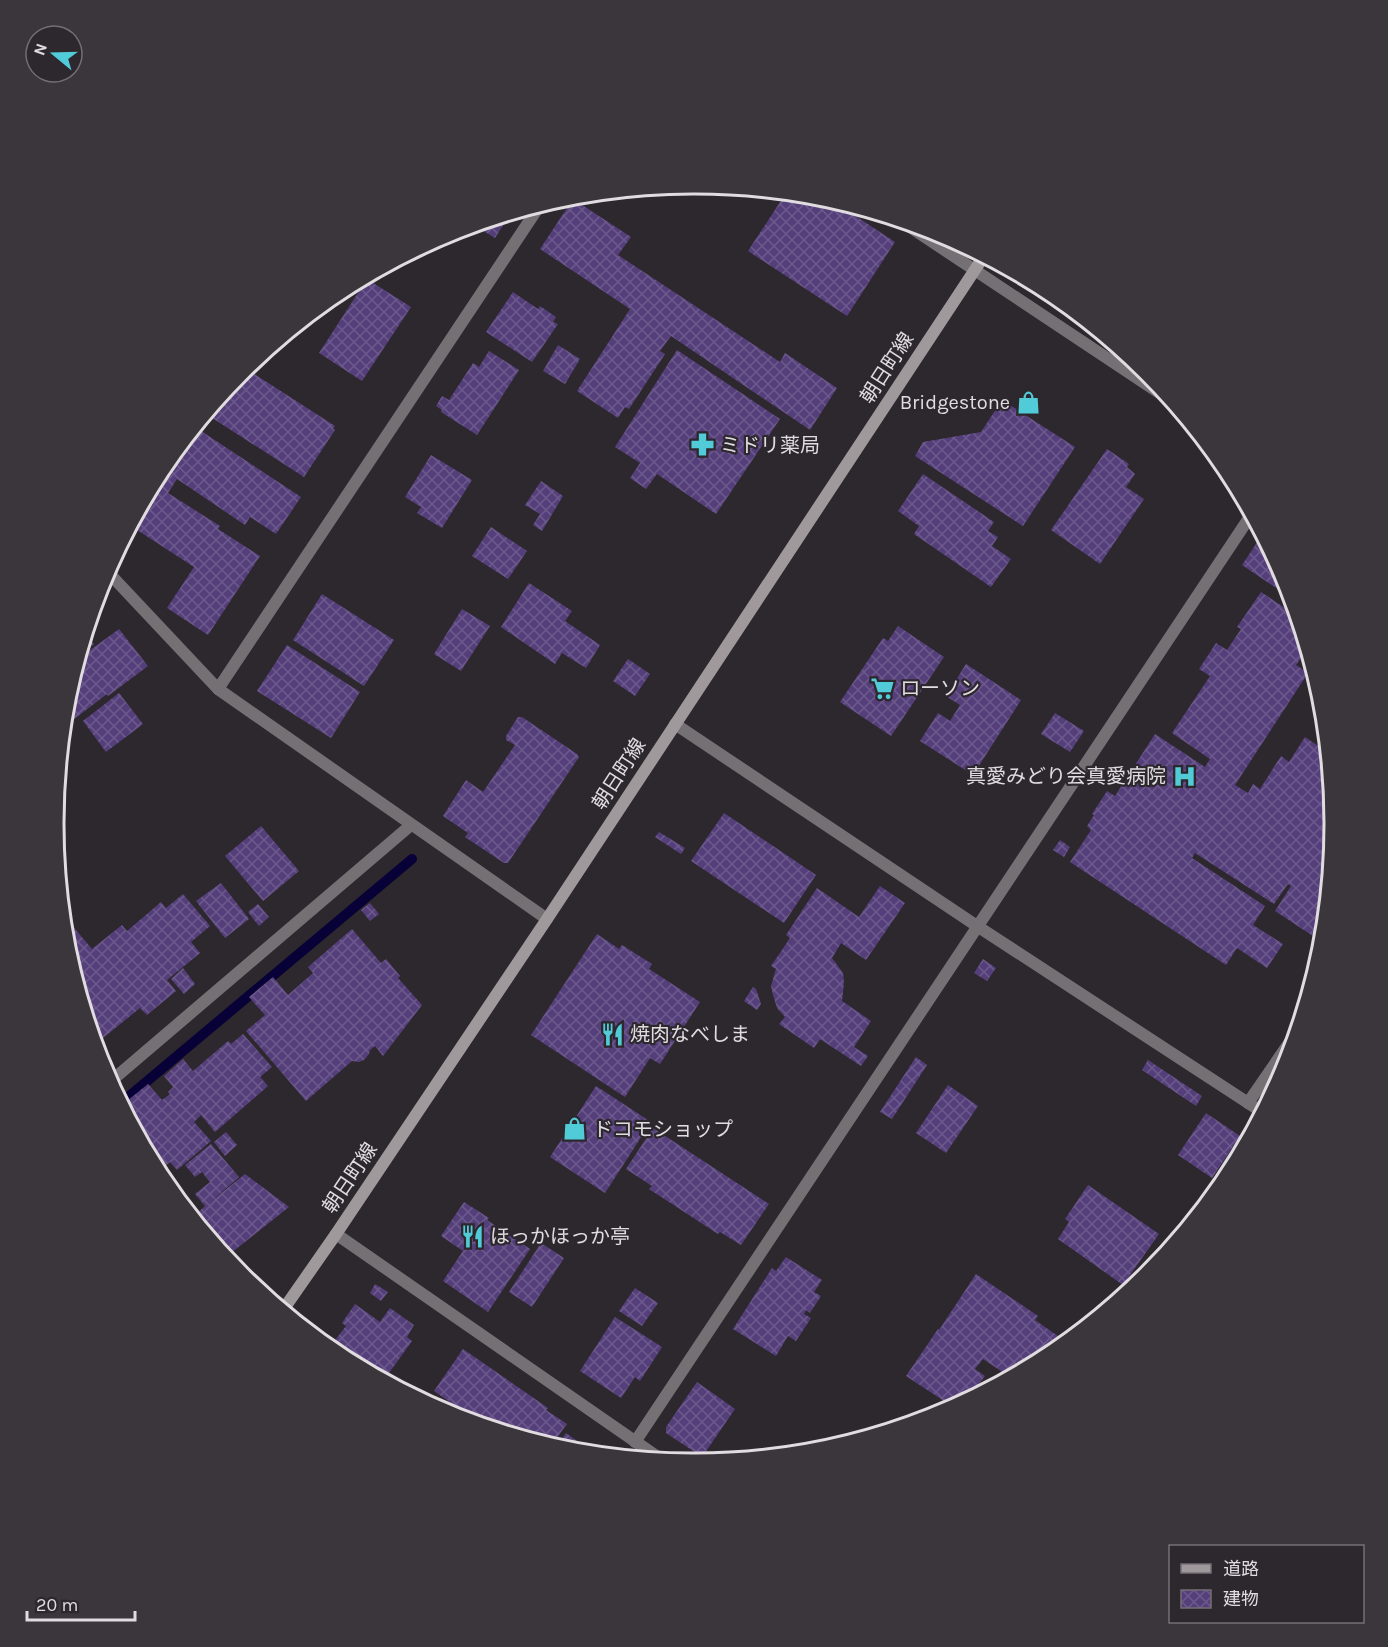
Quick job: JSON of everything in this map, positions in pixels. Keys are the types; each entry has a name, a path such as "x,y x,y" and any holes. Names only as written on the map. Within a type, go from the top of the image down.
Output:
{"street":[{"path":"218,689 534,214"},
{"path":"928,239 1143,382"},
{"name":"朝日町線","path":"287,1304 547,919 980,263"},
{"path":"635,1442 1246,522"},
{"path":"114,578 218,689 547,919"},
{"path":"675,724 977,926 1256,1108"},
{"path":"117,1076 411,825"},
{"path":"1248,1103 1277,1060"},
{"path":"336,1234 649,1452"}],"building":[{"path":"781,200 853,214 895,242 847,316 748,251"},
{"path":"581,204 631,237 618,255 780,362 785,353 837,388 810,430 671,336 660,351 665,354 629,409 625,407 618,418 577,391 630,309 540,249 568,207"},
{"path":"504,223 495,238 483,231"},
{"path":"372,282 411,307 362,381 319,353 360,290"},
{"path":"513,292 538,309 540,306 556,317 553,322 558,324 532,362 486,332"},
{"path":"558,345 580,359 565,384 543,371"},
{"path":"677,350 780,419 716,514 657,474 646,489 630,478 640,463 615,447"},
{"path":"489,351 519,370 477,435 441,412 442,410 436,406 442,396 449,400 473,363 479,367"},
{"path":"254,374 335,426 333,429 335,430 304,477 213,418"},
{"path":"1002,400 1075,447 1023,526 915,456 923,442 981,432"},
{"path":"202,432 301,497 276,534 250,517 245,525 177,479 168,493 220,526 218,529 260,556 208,635 167,608 194,567 137,530 171,474"},
{"path":"1107,449 1129,464 1127,467 1135,474 1126,487 1144,499 1100,564 1051,530"},
{"path":"431,455 472,480 442,528 417,513 421,507 405,497"},
{"path":"923,474 994,522 988,531 998,537 992,546 1011,559 991,587 914,534 919,526 898,511"},
{"path":"541,481 563,496 542,531 533,525 540,514 525,505"},
{"path":"491,527 527,551 508,579 472,556"},
{"path":"1257,542 1278,590 1242,565"},
{"path":"529,583 572,611 565,621 600,645 586,668 562,653 555,664 501,627"},
{"path":"1261,592 1285,608 1301,658 1296,665 1304,670 1306,677 1235,785 1248,793 1253,784 1260,789 1281,756 1289,762 1305,737 1319,746 1322,782 1324,824 1322,865 1313,936 1275,911 1291,886 1288,884 1274,904 1195,853 1192,858 1265,906 1253,925 1283,944 1267,968 1237,948 1226,965 1070,862 1091,830 1087,826 1107,791 1115,796 1155,734 1205,767 1210,759 1172,733 1210,676 1199,669 1216,643 1227,650 1241,629 1237,627"},
{"path":"322,594 394,640 364,686 293,640"},
{"path":"462,609 490,626 461,671 434,654"},
{"path":"898,626 944,657 891,736 840,702 883,638 888,641"},
{"path":"119,629 148,666 74,719 77,701 89,651"},
{"path":"287,645 360,692 331,738 257,691"},
{"path":"628,659 650,674 635,696 613,681"},
{"path":"966,664 1021,700 973,775 920,741 938,713 950,721 960,705 946,696"},
{"path":"119,693 143,724 106,752 83,721"},
{"path":"1055,713 1084,731 1070,752 1041,734"},
{"path":"518,717 522,717 579,757 508,863 504,863 465,837 468,833 443,816 466,780 483,792 515,745 506,740 506,736"},
{"path":"724,813 816,875 784,923 691,861"},
{"path":"261,826 299,871 263,901 225,856"},
{"path":"659,832 685,848 681,854 655,837"},
{"path":"1060,840 1070,847 1064,857 1053,850"},
{"path":"221,883 249,919 225,938 196,901"},
{"path":"880,886 905,903 866,960 841,943 832,958 843,973 842,1001 871,1021 854,1047 868,1056 861,1066 820,1039 814,1048 779,1024 785,1017 777,1008 773,995 771,986 776,969 771,966 790,938 786,935 817,888 859,917"},
{"path":"183,894 210,926 191,942 200,953 167,980 176,991 147,1015 140,1008 103,1038 86,986 74,927 92,949 122,925 127,931 161,902 166,908"},
{"path":"370,903 379,914 370,921 361,910"},
{"path":"258,904 269,917 259,926 248,912"},
{"path":"352,929 381,963 386,959 400,976 398,978 422,1005 383,1056 375,1046 364,1060 352,1061 306,1101 246,1031 265,1015 249,997 273,977 288,995 313,973 308,967"},
{"path":"597,934 619,949 622,945 652,964 649,969 700,1002 660,1064 650,1058 625,1097 531,1035"},
{"path":"983,959 996,968 987,981 974,973"},
{"path":"183,968 195,984 184,994 171,979"},
{"path":"753,987 756,989 761,1004 757,1010 744,1001"},
{"path":"243,1034 272,1067 260,1077 268,1086 215,1132 201,1115 194,1122 211,1141 177,1170 170,1162 166,1165 128,1100 148,1084 162,1100 170,1094 168,1092 173,1087 164,1076 183,1059 193,1071 228,1041 231,1044"},
{"path":"916,1057 927,1065 892,1119 880,1112"},
{"path":"1148,1060 1202,1096 1196,1106 1142,1070"},
{"path":"948,1085 978,1106 946,1153 916,1133"},
{"path":"596,1086 651,1122 605,1193 550,1157"},
{"path":"1206,1113 1240,1136 1212,1178 1178,1155"},
{"path":"653,1128 769,1204 741,1245 720,1232 718,1234 649,1189 652,1186 626,1169"},
{"path":"226,1132 237,1145 225,1156 214,1142"},
{"path":"211,1144 239,1177 209,1203 245,1174 289,1207 233,1252 199,1212 205,1206 195,1194 210,1182 202,1172 195,1177 185,1165"},
{"path":"1088,1185 1159,1234 1122,1285 1058,1239 1069,1222 1065,1219"},
{"path":"464,1202 530,1249 488,1312 443,1281 463,1251 441,1236"},
{"path":"541,1243 564,1258 532,1307 509,1292"},
{"path":"786,1257 822,1280 814,1292 821,1296 810,1313 806,1310 804,1314 811,1318 796,1341 788,1336 776,1356 733,1329 772,1268 776,1271"},
{"path":"976,1274 1038,1316 1035,1320 1058,1336 1003,1372 983,1359 975,1369 985,1376 978,1385 944,1401 906,1376"},
{"path":"375,1284 388,1292 381,1301 370,1293"},
{"path":"635,1288 658,1303 642,1326 619,1311"},
{"path":"355,1304 380,1322 390,1308 414,1325 407,1337 412,1341 388,1374 335,1340 346,1326 342,1323"},
{"path":"615,1317 662,1347 640,1381 635,1377 621,1398 580,1371"},
{"path":"463,1349 548,1408 546,1410 567,1424 557,1438 531,1432 456,1406 434,1391"},
{"path":"697,1382 735,1409 705,1453 696,1453 666,1433 666,1427"},
{"path":"566,1433 579,1442 571,1441 562,1439"}],"waterway":[{"path":"127,1098 412,859"}],"place":[{"name":"Bridgestone","path":"1028,402"},
{"name":"ミドリ薬局","path":"702,445"},
{"name":"ローソン","path":"882,688"},
{"name":"真愛みどり会真愛病院","path":"1184,776"},
{"name":"焼肉なべしま","path":"612,1034"},
{"name":"ドコモショップ","path":"575,1129"},
{"name":"ほっかほっか亭","path":"472,1236"}]}
